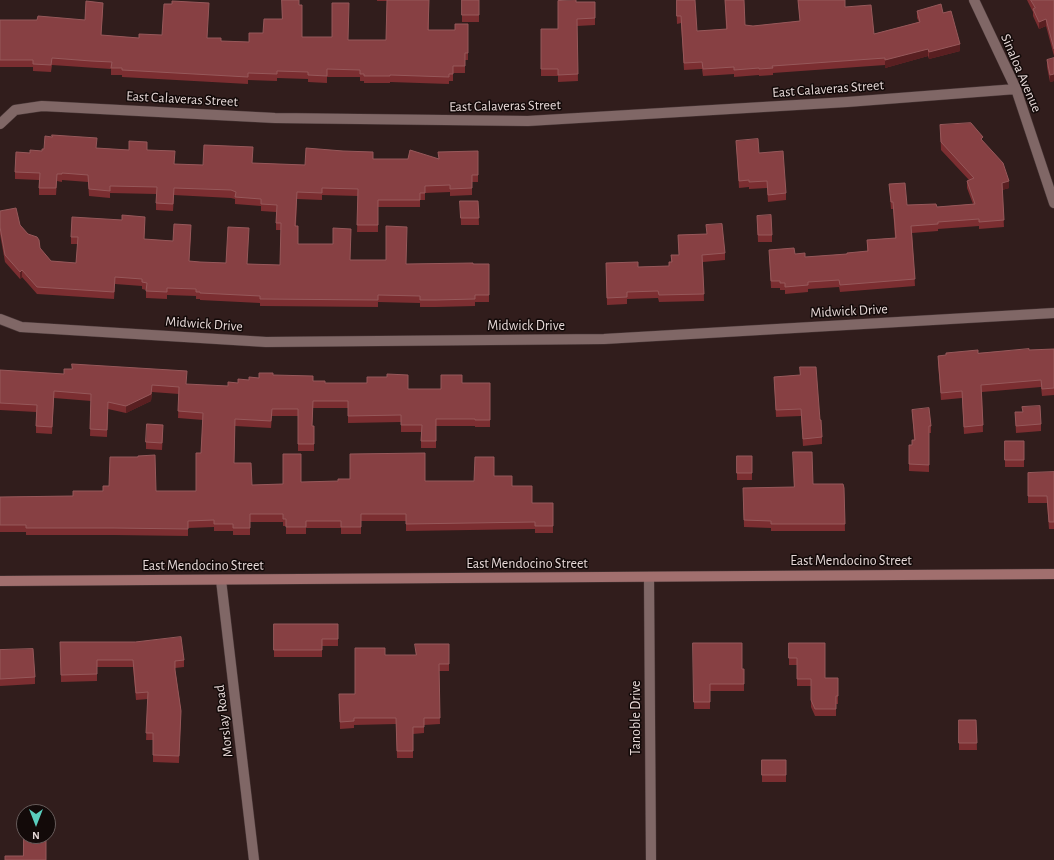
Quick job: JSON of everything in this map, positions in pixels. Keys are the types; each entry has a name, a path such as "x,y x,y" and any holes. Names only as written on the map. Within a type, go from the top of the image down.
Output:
{"street":[{"name":"Sinaloa Avenue","path":"974,0 1016,89 1054,203"},
{"name":"East Calaveras Street","path":"0,124 15,110 42,106 275,118 528,121 847,102 1016,89"},
{"name":"Midwick Drive","path":"0,319 21,327 266,342 604,339 1054,313"},
{"name":"East Mendocino Street","path":"0,581 1054,574"},
{"name":"Tanoble Drive","path":"650,577 651,860"},
{"name":"Morslay Road","path":"221,580 254,860"}],"building":[{"path":"282,0 299,0 299,5 302,5 302,37 332,37 332,3 349,3 348,40 386,40 387,0 429,0 428,30 455,30 455,24 468,24 468,53 465,53 465,66 453,66 453,74 449,74 449,77 390,75 364,76 364,74 360,74 360,70 327,69 327,76 308,75 308,72 277,71 277,74 248,73 248,77 122,70 122,68 111,68 112,62 52,58 51,65 33,64 33,60 0,60 0,20 37,20 38,16 85,20 86,1 103,3 101,35 139,38 139,34 162,35 164,4 172,4 172,1 209,3 207,38 221,38 221,41 249,42 249,33 263,33 264,19 282,19"},
{"path":"462,0 479,0 479,15 462,15"},
{"path":"576,0 576,2 595,2 595,18 577,19 578,74 558,75 558,69 541,69 541,29 558,29 558,1"},
{"path":"677,0 695,0 697,31 727,29 725,0 744,0 745,25 753,26 800,21 798,0 845,0 845,7 871,5 874,34 920,22 917,11 941,4 943,13 951,11 960,44 929,52 928,49 885,60 885,58 772,66 773,68 759,69 734,70 734,67 703,69 702,62 684,63 681,16 677,16"},
{"path":"1031,0 1054,0 1054,49 1046,19 1039,22"},
{"path":"1054,58 1054,74 1050,75 1047,60"},
{"path":"971,123 983,137 981,139 1003,163 1009,181 1002,183 1004,220 979,222 979,219 938,222 938,224 911,226 915,279 840,285 839,280 808,282 808,285 785,287 785,283 780,283 780,281 771,281 769,250 794,248 795,254 805,253 805,257 847,254 868,251 867,240 896,238 893,202 891,202 889,184 905,183 907,205 936,204 937,207 975,204 967,181 974,178 941,142 940,125"},
{"path":"52,135 97,138 96,148 129,150 129,141 147,142 147,150 175,151 174,164 203,165 204,145 253,147 252,163 305,165 306,148 373,152 373,159 408,159 410,150 439,159 438,152 478,151 478,175 472,175 472,188 450,189 450,185 425,186 425,193 420,193 420,200 378,200 378,225 357,225 358,189 322,188 322,193 297,192 295,226 298,226 298,244 333,244 333,228 351,229 350,260 386,260 386,226 407,227 406,264 489,264 489,295 475,295 475,299 436,300 420,300 420,296 378,295 378,300 260,299 260,296 200,293 196,292 196,289 167,288 167,292 146,291 147,283 142,282 142,279 115,277 114,292 37,287 22,270 20,272 5,255 0,227 0,211 16,208 20,225 28,234 37,237 40,248 51,261 76,263 78,237 71,237 72,217 122,220 122,215 145,217 144,239 173,241 174,224 191,225 189,261 226,263 228,227 249,228 247,264 280,265 281,223 276,223 277,205 261,204 261,199 235,197 236,192 231,190 174,188 173,204 156,203 157,187 110,186 110,191 89,189 88,175 62,173 57,174 56,188 39,188 40,173 15,172 16,152 30,153 30,150 42,151 42,149 44,149 45,136 52,137"},
{"path":"758,139 759,153 783,151 786,193 768,195 767,181 739,181 736,141"},
{"path":"460,201 478,201 479,218 461,218"},
{"path":"771,215 772,235 758,235 757,216"},
{"path":"722,224 725,253 702,255 704,294 659,295 658,291 627,292 627,297 607,298 606,263 638,262 638,267 669,266 669,262 672,262 671,255 679,255 678,235 707,234 706,225"},
{"path":"1029,349 1054,349 1054,388 1042,389 1041,380 981,385 983,425 964,427 962,391 941,393 938,356 946,355 946,353 978,350 978,353"},
{"path":"72,364 187,371 186,384 228,386 228,382 238,383 238,379 249,380 249,377 259,378 259,373 273,373 273,375 313,376 313,381 325,381 325,383 367,383 367,377 387,377 387,374 408,375 408,389 441,389 441,375 462,375 462,383 490,383 490,420 436,419 436,441 421,441 422,425 401,425 401,415 348,416 348,401 313,401 312,426 314,426 314,444 298,444 298,409 272,409 271,421 235,419 234,463 251,463 252,485 283,484 283,454 301,454 301,482 338,481 338,479 350,479 350,454 425,453 425,481 474,481 475,457 494,457 494,476 512,476 512,486 532,486 532,503 553,503 553,526 535,526 535,522 406,524 406,514 361,514 361,527 341,527 341,521 306,521 306,527 286,527 286,519 283,519 283,514 250,514 250,528 233,528 233,524 214,524 214,520 188,521 188,529 26,528 26,525 0,525 0,497 73,496 73,491 103,491 103,486 109,486 110,457 138,457 155,455 156,491 196,491 196,453 201,453 203,413 178,411 179,387 152,385 151,394 126,406 108,402 107,430 90,429 91,394 54,391 52,427 36,426 37,405 0,403 0,370 64,374 64,369 72,369"},
{"path":"800,367 816,367 822,437 803,439 801,409 776,410 774,377 800,375"},
{"path":"1040,406 1041,424 1016,426 1015,412 1023,412 1022,407"},
{"path":"929,408 931,426 929,426 929,465 909,464 909,445 912,445 912,440 915,440 912,410"},
{"path":"147,424 163,425 162,443 146,442"},
{"path":"1005,441 1024,441 1024,460 1005,460"},
{"path":"793,452 812,452 813,484 843,484 845,524 771,524 771,521 744,520 743,488 794,487"},
{"path":"737,456 752,456 752,473 737,473"},
{"path":"1054,472 1054,522 1049,522 1047,496 1028,496 1028,473"},
{"path":"274,624 338,624 338,639 322,639 322,650 274,650"},
{"path":"181,637 184,660 175,661 181,711 179,756 153,755 153,733 146,733 148,692 136,693 133,660 97,660 97,674 61,675 60,642 135,642"},
{"path":"693,643 742,643 742,669 744,669 744,684 710,684 710,702 694,702"},
{"path":"789,643 825,643 825,678 838,678 836,709 815,709 811,700 811,679 797,679 797,658 789,658"},
{"path":"415,644 449,644 449,664 439,664 440,718 424,718 424,727 413,727 413,751 397,751 396,718 354,718 354,721 340,722 339,694 355,694 355,648 385,648 385,655 416,655"},
{"path":"33,649 35,677 0,679 0,650"},
{"path":"959,720 976,720 977,743 959,743"},
{"path":"762,760 786,760 786,775 762,775"},
{"path":"24,844 46,844 46,860 5,860 5,856 23,856"}]}
